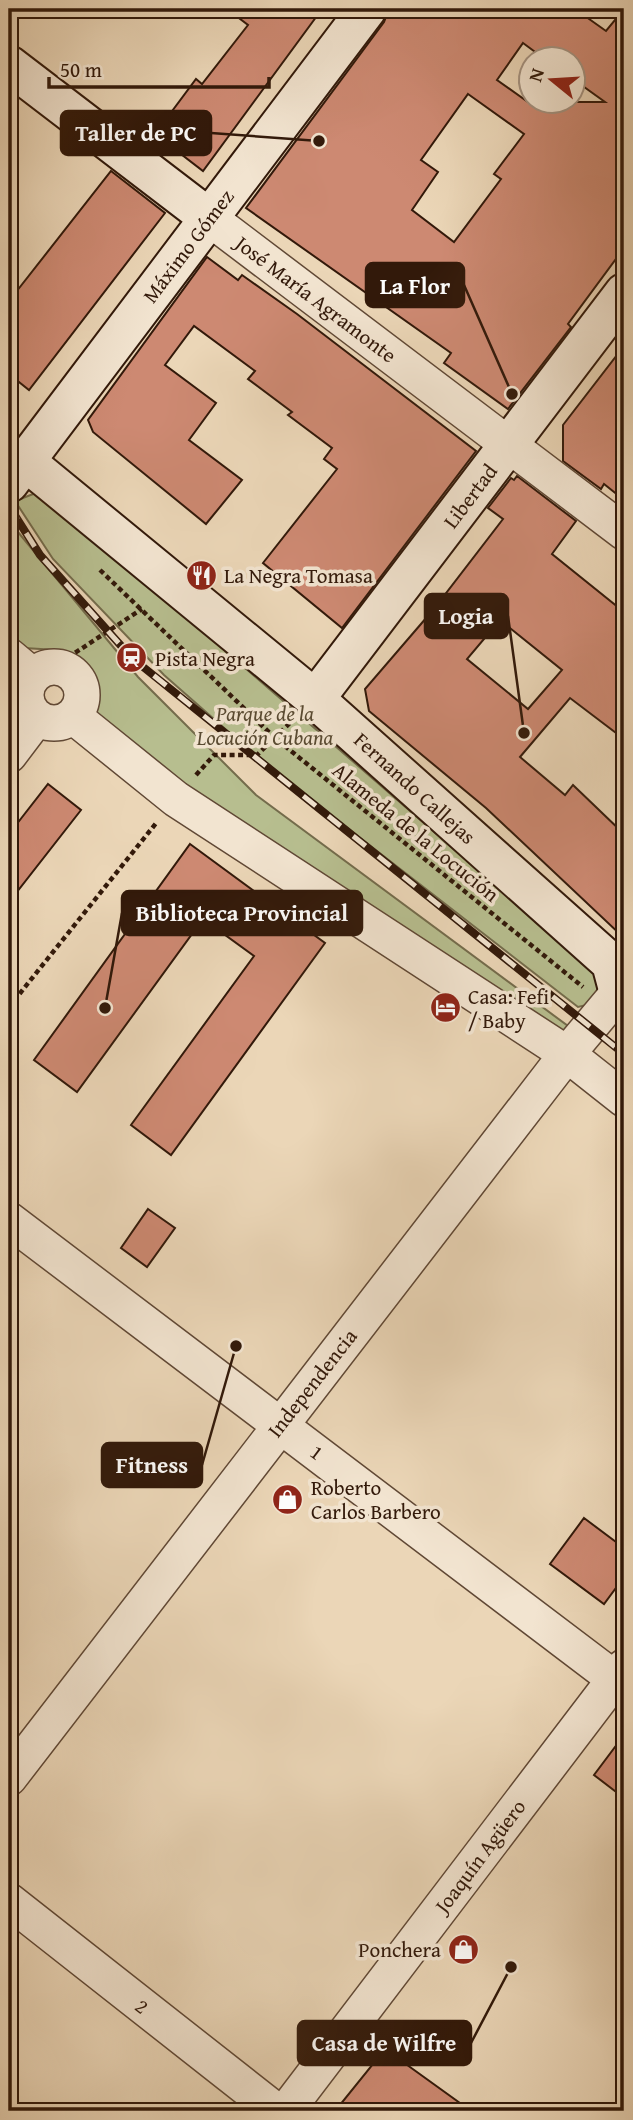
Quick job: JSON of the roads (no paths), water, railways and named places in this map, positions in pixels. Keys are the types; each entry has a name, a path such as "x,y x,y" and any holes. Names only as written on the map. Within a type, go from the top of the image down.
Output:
{"street":[{"name":"Máximo Gómez","path":"17,472 367,9"},
{"name":"José María Agramonte","path":"9,65 624,531"},
{"name":"Libertad","path":"315,699 624,293"},
{"name":"Fernando Callejas","path":"17,472 177,585 315,699 611,963 619,996"},
{"path":"32,666 75,676 81,685 82,696 73,716 55,723 37,718 31,711 26,693 32,666"},
{"path":"73,716 176,799 567,1054 624,1099"},
{"path":"9,755 37,718"},
{"name":"Independencia","path":"9,1778 567,1054 619,996"},
{"name":"1","path":"9,1220 621,1677"},
{"name":"Joaquín Agüero","path":"286,2111 621,1677"},
{"name":"2","path":"9,1901 276,2111"}],"railway":[{"path":"9,506 40,555 132,658 624,1054"}],"place":[{"name":"Taller de PC","path":"319,141"},
{"name":"La Flor","path":"512,394"},
{"name":"La Negra Tomasa","path":"201,575"},
{"name":"Pista Negra","path":"132,658"},
{"name":"Logia","path":"524,733"},
{"name":"Biblioteca Provincial","path":"105,1008"},
{"name":"Casa: Fefi / Baby","path":"445,1008"},
{"name":"Fitness","path":"236,1346"},
{"name":"Roberto Carlos Barbero","path":"288,1499"},
{"name":"Ponchera","path":"464,1949"},
{"name":"Casa de Wilfre","path":"511,1967"}],"park label":[{"name":"Parque de la Locución Cubana","path":"265,725"}]}
